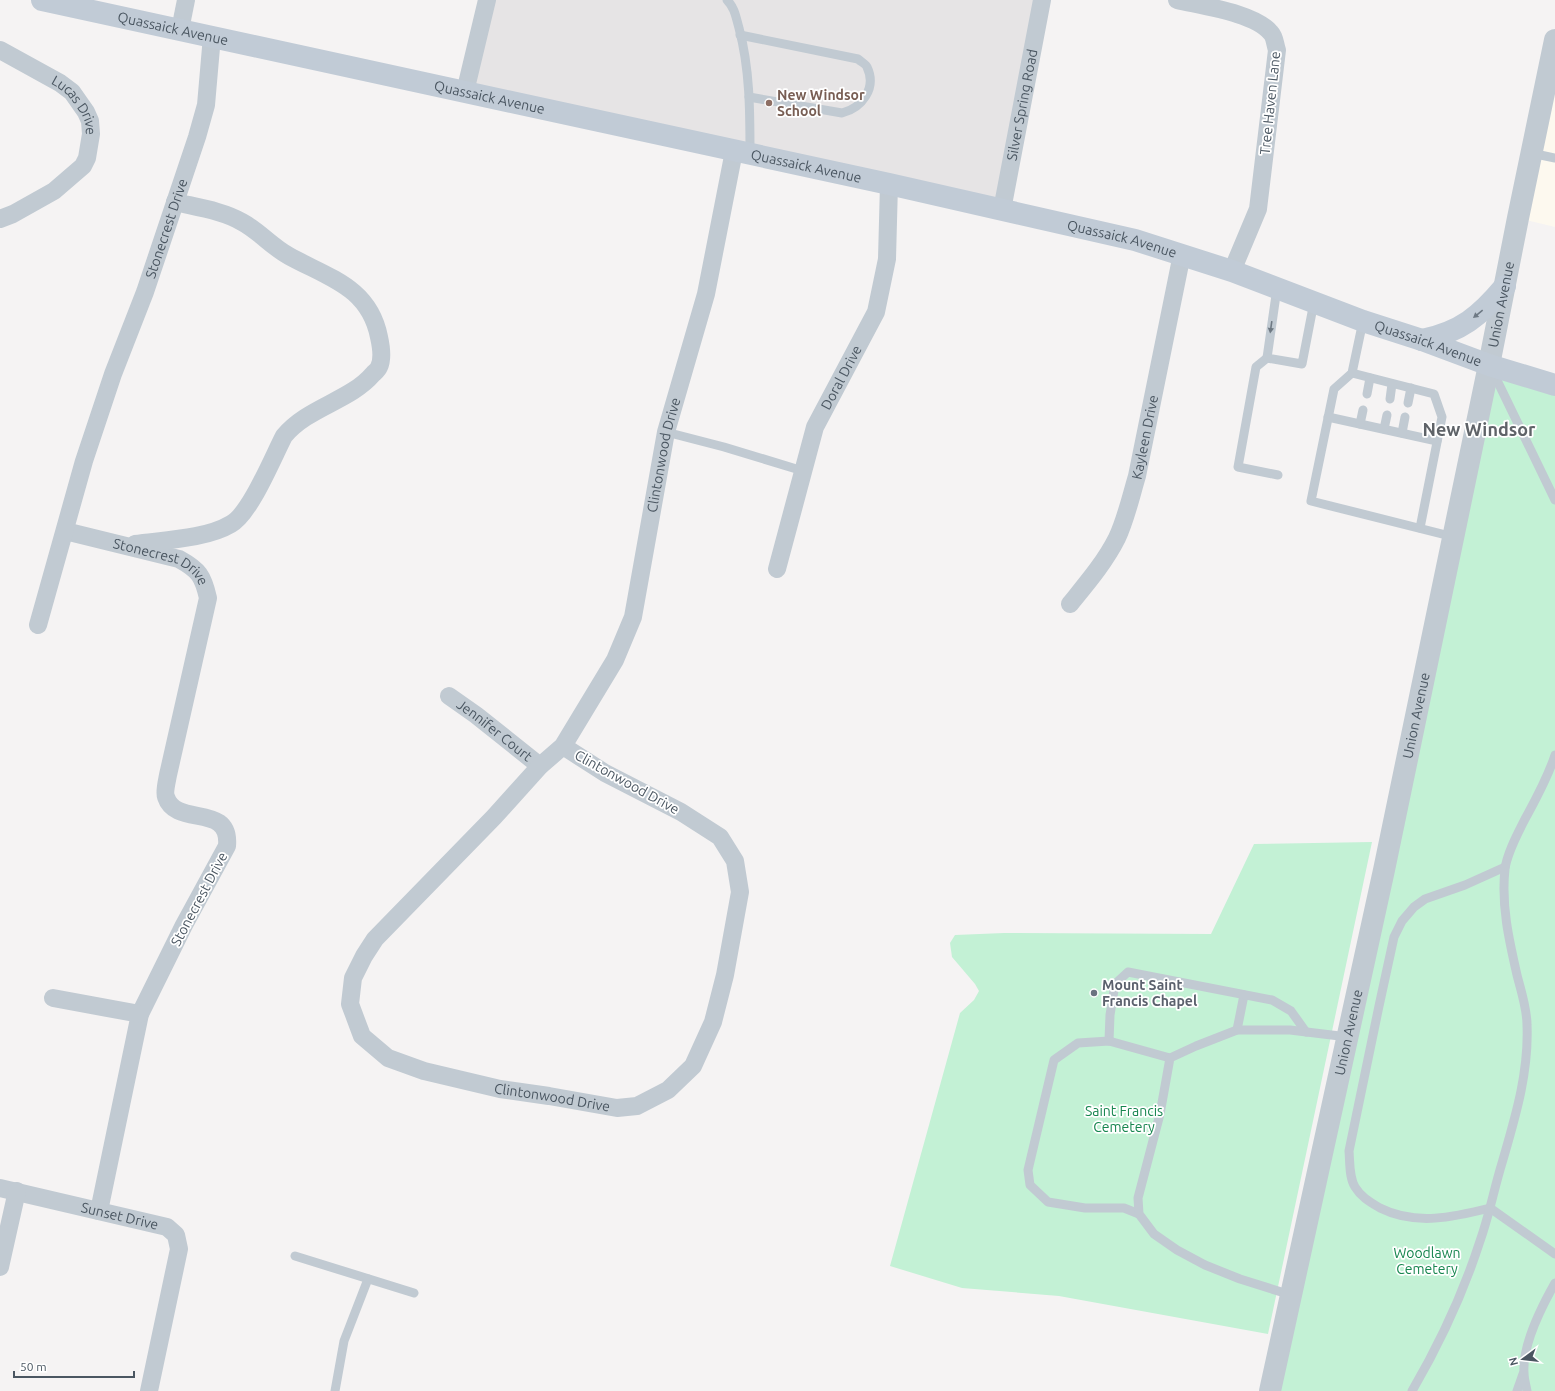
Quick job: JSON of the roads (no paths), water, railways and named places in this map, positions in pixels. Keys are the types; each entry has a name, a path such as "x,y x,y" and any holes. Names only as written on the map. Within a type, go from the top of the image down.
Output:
{"main road":[{"name":"Quassaick Avenue","path":"42,0 889,184 1135,240 1232,271 1362,321 1422,340 1489,365 1555,385"},
{"path":"1422,340 1450,332 1464,324 1487,307 1505,286"}],"street":[{"path":"180,30 186,0"},
{"path":"465,92 487,0"},
{"name":"Silver Spring Road","path":"1002,210 1042,0"},
{"name":"Tree Haven Lane","path":"1177,0 1236,13 1264,26 1272,34 1277,50 1258,209 1232,271"},
{"name":"Stonecrest Drive","path":"38,625 86,454 113,374 145,292 197,137 206,105 212,36"},
{"name":"Union Avenue","path":"1270,1391 1348,1037 1454,537 1555,40"},
{"name":"Lucas Drive","path":"0,50 60,83 72,92 86,112 90,121 91,134 87,158 82,166 54,191 13,214 0,219"},
{"name":"Clintonwood Drive","path":"563,746 605,773 680,812 720,837 735,861 740,892 725,976 713,1022 694,1066 668,1090 637,1106 617,1108 500,1089 424,1071 388,1058 362,1036 350,1004 353,978 364,956 375,939 494,817 540,766 563,746 614,660 633,617 666,432 706,294 742,153"},
{"name":"Doral Drive","path":"778,569 815,427 876,312 887,259 889,184"},
{"path":"126,545 212,533 232,524 247,508 284,436 291,427 312,412 365,384 379,367 382,349 377,326 371,312 354,292 342,283 287,255 242,222 217,212 176,202"},
{"name":"Kayleen Drive","path":"1070,604 1102,563 1117,537 1128,508 1137,476 1182,254"},
{"name":"Stonecrest Drive","path":"65,531 179,559 195,568 205,583 208,598 168,775 165,797 173,808 182,812 215,820 224,826 228,841 228,846 184,925 140,1014 99,1211"},
{"name":"Jennifer Court","path":"449,696 476,715 540,766"},
{"path":"53,998 140,1014"},
{"path":"0,1267 8,1189"},
{"name":"Sunset Drive","path":"8,1189 167,1227 176,1235 179,1249 149,1391"}],"lane":[{"path":"727,0 733,6 744,49 749,97 742,153"},
{"path":"740,35 858,59 867,66 870,79 869,91 862,102 852,110 842,113 749,97"},
{"path":"1531,153 1555,158"},
{"path":"1277,288 1267,358 1256,367 1238,466 1278,475"},
{"path":"1267,358 1302,364 1314,302"},
{"path":"1362,321 1352,373 1334,389 1311,501 1454,537"},
{"path":"1489,365 1555,500"},
{"path":"1352,373 1434,394 1442,417 1420,528"},
{"path":"1367,394 1370,378"},
{"path":"1390,399 1392,384"},
{"path":"1408,403 1411,388"},
{"path":"1360,424 1363,410"},
{"path":"1384,429 1387,415"},
{"path":"1328,417 1438,441"},
{"path":"1402,433 1406,417"},
{"path":"666,432 724,447 803,471"},
{"path":"1412,1391 1429,1362 1449,1322 1480,1243 1518,1106 1526,1067 1528,1042 1526,1014 1506,924 1504,899 1505,867 1515,839 1535,801 1555,755"},
{"path":"1505,867 1465,884 1425,898 1414,907 1402,921 1394,937 1392,945 1350,1151 1350,1170 1354,1186 1366,1200 1388,1212 1407,1217 1426,1219 1448,1218 1490,1208 1555,1254"},
{"path":"1109,1041 1110,1015 1115,984 1128,972 1272,1000 1292,1011 1306,1032"},
{"path":"1237,1030 1244,995"},
{"path":"1292,1295 1240,1279 1204,1265 1177,1250 1154,1234 1139,1214 1124,1208 1085,1208 1048,1202 1030,1185 1028,1170 1054,1060 1078,1043 1109,1041 1170,1058 1237,1030 1290,1030 1348,1037"},
{"path":"1139,1214 1138,1198 1160,1114 1170,1058"},
{"path":"295,1256 368,1280 414,1293"},
{"path":"335,1391 344,1341 368,1280"},
{"path":"1517,1391 1524,1372 1530,1337 1539,1313 1555,1282"},
{"path":"1524,1372 1527,1391"}],"place":[{"name":"New Windsor School","path":"769,103"},
{"name":"Mount Saint Francis Chapel","path":"1094,993"}],"district":[{"name":"New Windsor","path":"1479,430"}],"park label":[{"name":"Saint Francis Cemetery","path":"1124,1120"},
{"name":"Woodlawn Cemetery","path":"1427,1262"}]}
